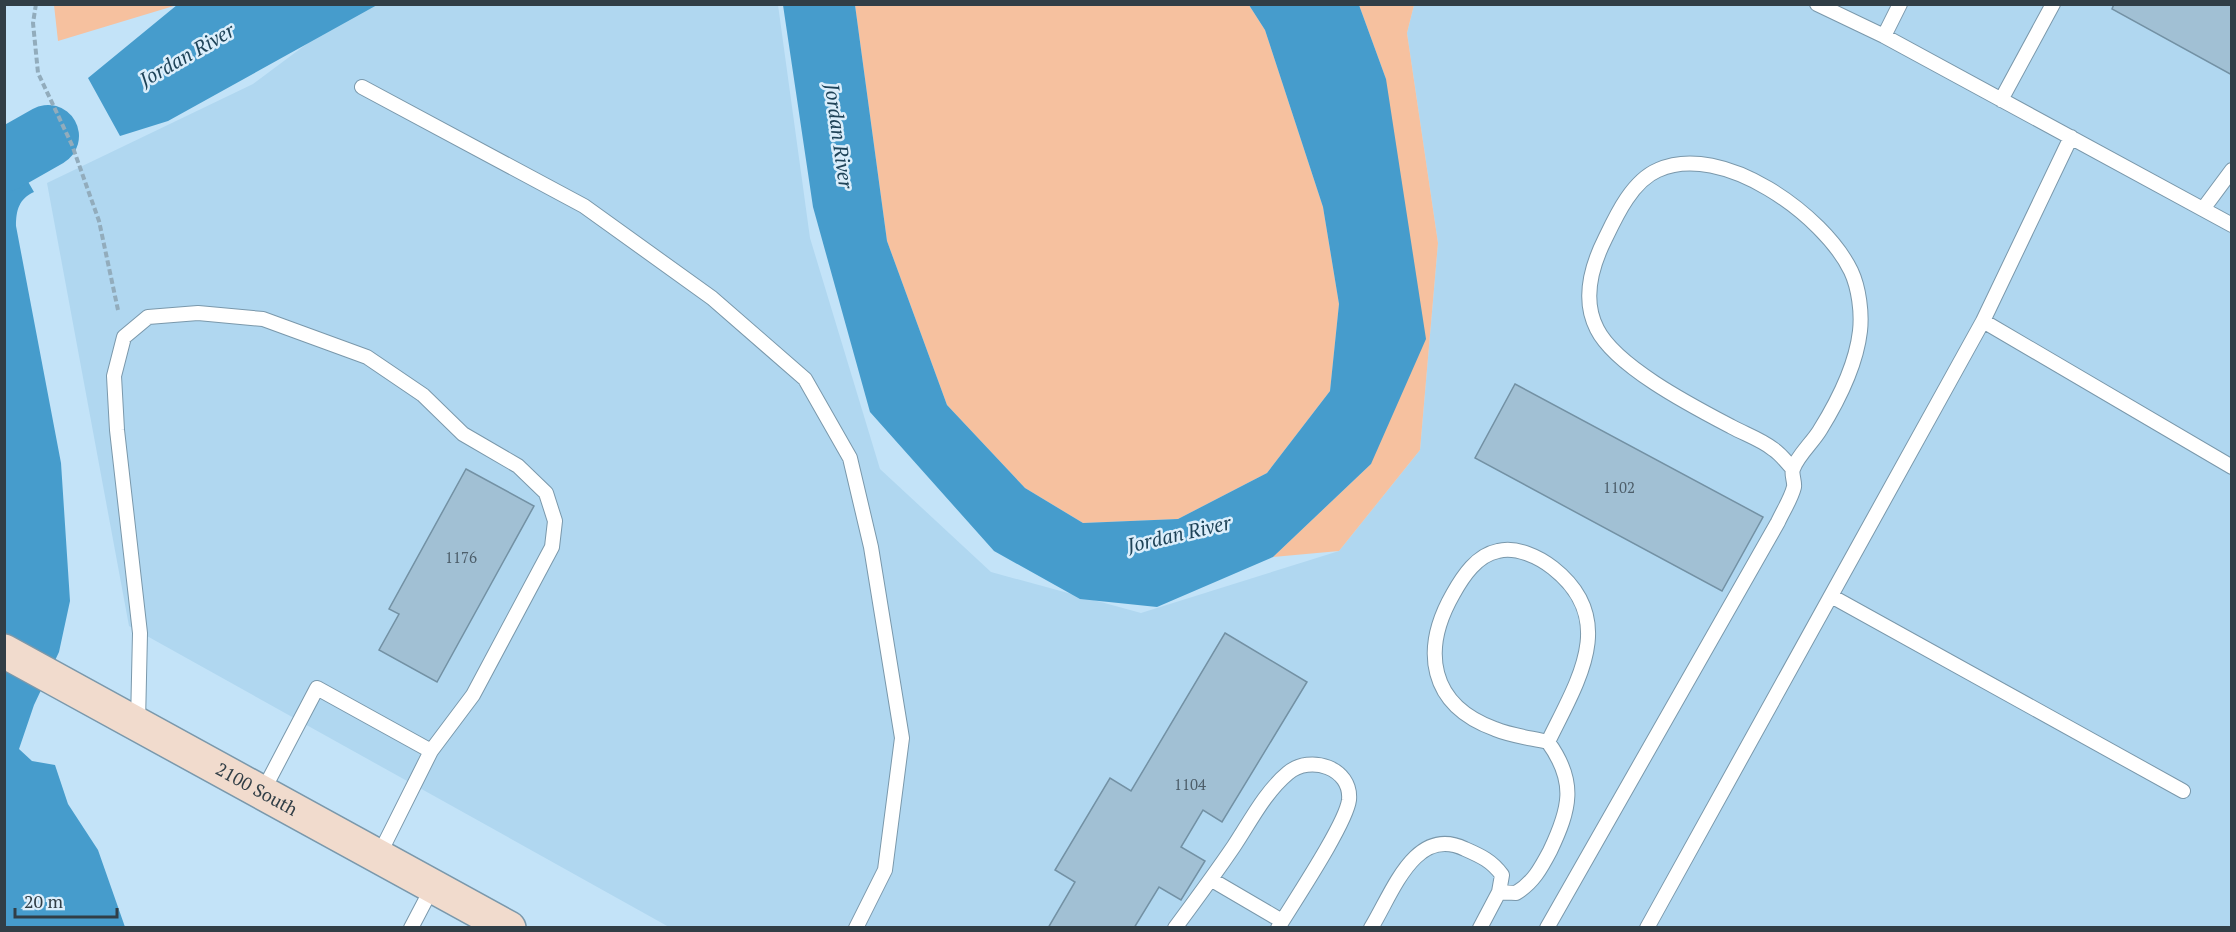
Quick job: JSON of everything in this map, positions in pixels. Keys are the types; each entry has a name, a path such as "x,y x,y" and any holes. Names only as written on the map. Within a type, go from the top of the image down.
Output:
{"street":[{"name":"2100 South","path":"4,651 509,927"}],"lane":[{"path":"1817,4 1884,36 2232,225"},
{"path":"1884,36 1900,4"},
{"path":"2001,100 2053,4"},
{"path":"362,87 584,206 712,298 805,379 850,458 870,547 902,738 885,870 856,927"},
{"path":"1647,927 1983,321 2071,137"},
{"path":"1547,927 1778,522 1794,486 1793,469 1819,431 1840,394 1852,364 1861,330 1858,298 1851,272 1812,222 1782,197 1749,179 1716,166 1684,164 1658,170 1639,183 1614,220 1598,253 1590,281 1589,308 1597,330 1611,349 1639,372 1773,448 1793,469"},
{"path":"2203,209 2232,170"},
{"path":"138,724 140,633 117,430 114,376 124,338 148,317 198,313 263,319 367,357 423,396 463,434 518,466 546,493 555,521 552,547 473,695 431,751 378,855"},
{"path":"1983,321 2232,467"},
{"path":"1499,892 1516,893 1535,878 1565,821 1569,799 1567,781 1559,757 1548,742 1496,730 1470,717 1452,700 1436,675 1432,655 1436,633 1449,602 1462,578 1479,560 1497,551 1516,550 1548,565 1566,578 1581,599 1589,621 1588,649 1572,692 1548,742"},
{"path":"1831,596 2183,791"},
{"path":"263,791 317,688 431,751"},
{"path":"1175,927 1212,880 1266,797 1286,774 1299,764 1315,764 1337,771 1348,784 1349,802 1335,832 1280,924 1212,880"},
{"path":"1371,927 1414,857 1425,848 1437,843 1451,842 1493,862 1502,875 1499,892 1480,927"},
{"path":"411,927 433,886"}],"path":[{"path":"36,4 33,22 38,73 72,145 99,221 124,338"}],"shaded area":[{"path":"54,5 177,5 58,41"},
{"path":"359,5 778,5 810,238 880,469 991,572 1141,613 1339,551 1420,450 1438,243 1407,33 1414,5 2231,5 2231,927 669,927 129,626 47,183 253,84"},
{"path":"855,5 1249,5 1265,30 1323,207 1339,304 1330,391 1267,473 1178,519 1083,523 1025,488 947,405 887,241"},
{"path":"1359,5 1414,5 1407,33 1438,243 1420,450 1339,551 1273,557 1371,464 1386,79"}],"water":[{"path":"177,5 377,5 168,121 120,136 88,78"},
{"path":"783,5 855,5 887,241 947,405 1025,488 1083,523 1178,519 1267,473 1330,391 1339,304 1323,207 1265,30 1249,5 1359,5 1386,79 1426,339 1371,464 1273,557 1157,607 1080,599 994,551 870,412 813,207"},
{"path":"4,140 34,192 19,206 16,226 61,463 70,601 59,652 34,705 19,749 32,761 55,765 68,804 98,850 125,927 5,927"}],"building":[{"path":"2114,4 2232,4 2232,75 2112,9"},
{"path":"1515,384 1763,517 1722,591 1475,458"},
{"path":"466,469 534,506 437,682 379,650 399,614 389,609"},
{"path":"1225,633 1307,682 1222,822 1203,810 1181,847 1205,861 1181,900 1159,887 1134,928 1048,928 1075,882 1055,870 1110,778 1131,791"}],"waterway":[{"name":"Jordan River","path":"4,161 48,136"}]}
